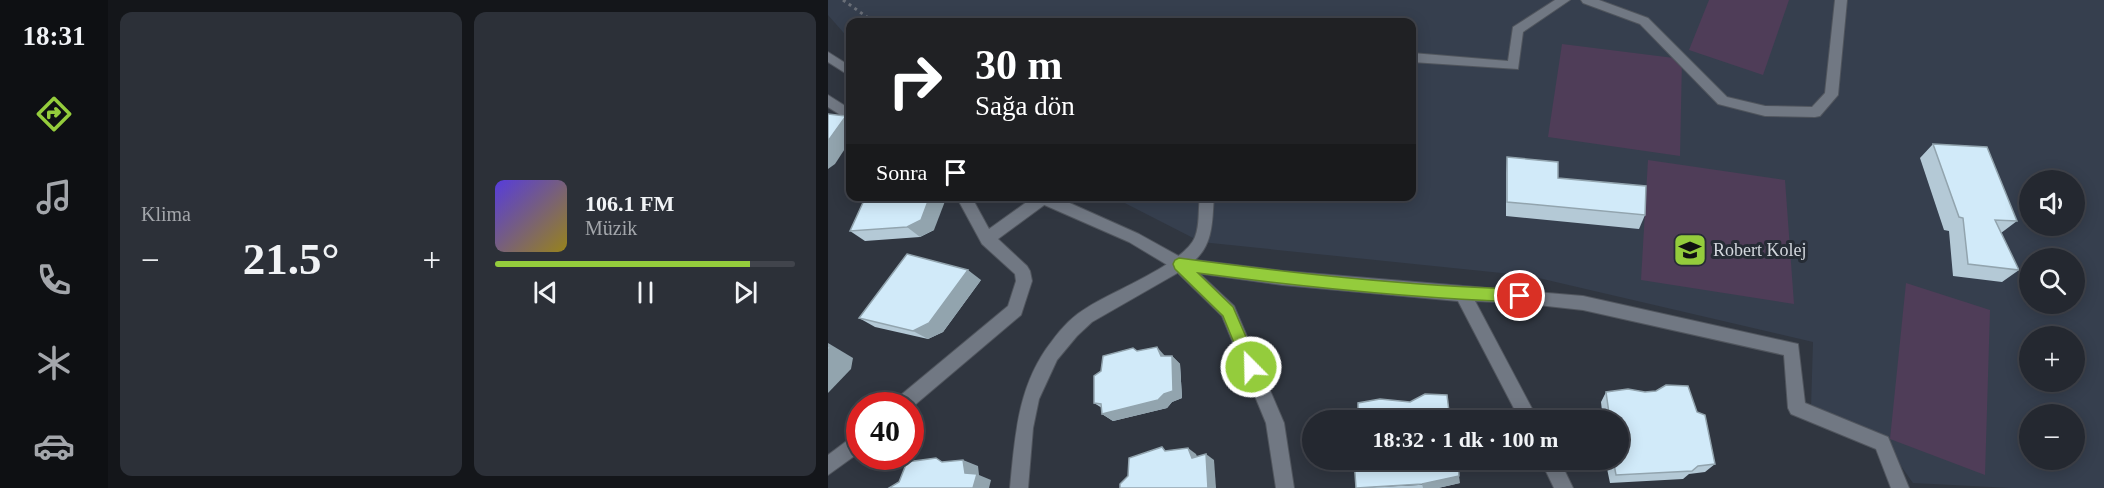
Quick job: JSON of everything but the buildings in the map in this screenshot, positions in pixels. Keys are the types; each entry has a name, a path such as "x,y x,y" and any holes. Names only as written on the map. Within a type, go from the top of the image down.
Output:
{"street":[{"path":"1416,58 1514,66 1517,30 1564,0"},
{"path":"1587,0 1644,21 1723,101 1765,111 1815,112 1831,95 1841,0"},
{"path":"828,56 846,69"},
{"path":"828,100 846,113"},
{"path":"917,392 1015,310 1024,281 1022,271 987,239 966,201"},
{"path":"987,239 1036,201"},
{"path":"1047,201 1134,237 1179,264 1228,311 1275,423 1285,488"},
{"path":"1019,488 1027,413 1032,392 1055,349 1075,327 1094,312 1179,264 1201,242 1206,201"},
{"path":"1179,264 1283,278 1583,303 1792,349 1797,408 1882,443 1900,488"},
{"path":"1463,294 1524,410"},
{"path":"828,466 846,451"},
{"path":"1555,470 1564,488"}],"path":[{"path":"843,0 868,18"}],"shaded area":[{"name":"Robert Kolej","path":"828,0 2104,0 2104,488 2011,488 1913,483 1877,432 1811,408 1813,342 1530,276 1201,242 1121,201 1416,201 1416,18 846,18 846,35 828,15"},
{"path":"1709,0 1789,0 1763,75 1689,50"},
{"path":"1562,44 1682,59 1680,156 1548,137"},
{"path":"1648,160 1785,180 1794,304 1641,280"},
{"path":"1906,283 1990,310 1985,475 1890,439"}],"place":[{"name":"Robert Kolej","path":"1690,250"}],"route":[{"path":"1251,367 1228,311 1179,264 1283,278 1463,294 1520,296"}]}
